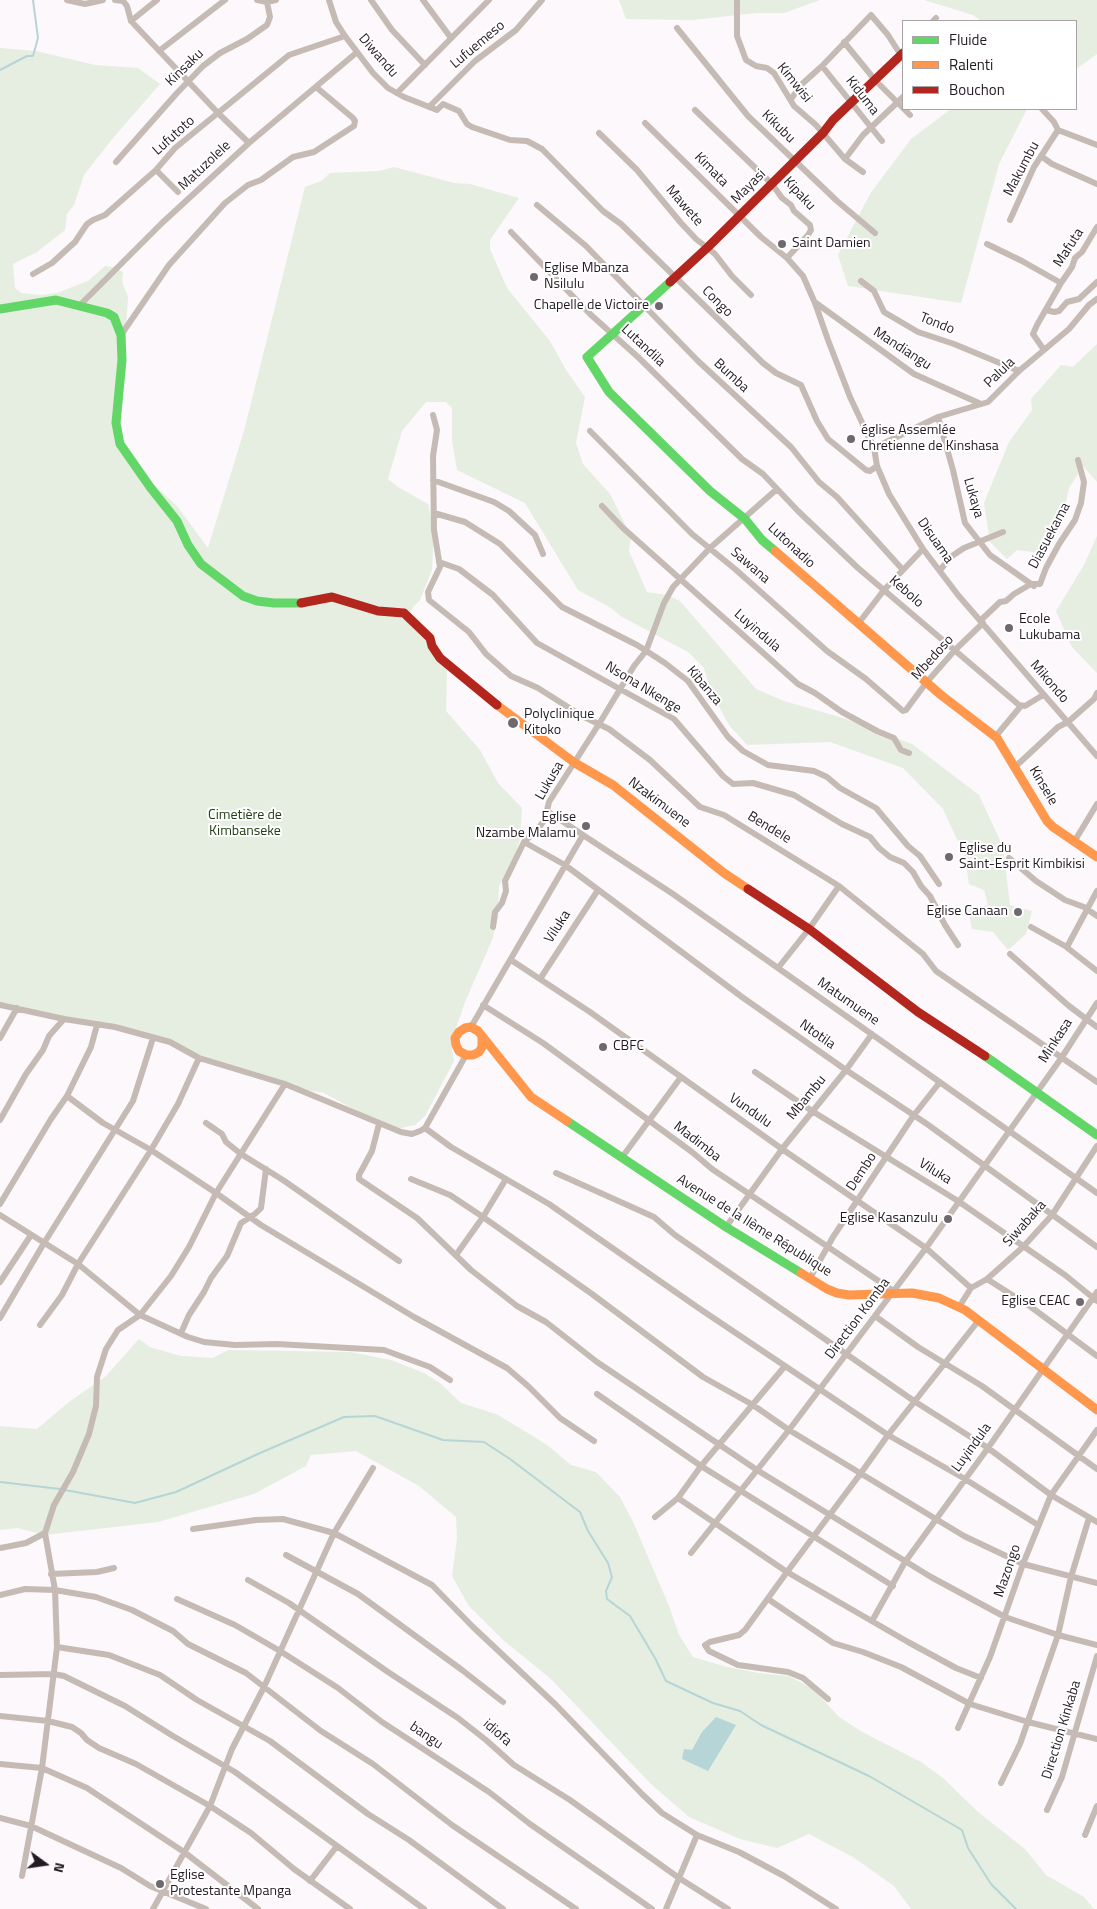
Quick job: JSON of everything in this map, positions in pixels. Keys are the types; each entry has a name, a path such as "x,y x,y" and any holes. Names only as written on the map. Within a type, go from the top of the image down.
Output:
{"street":[{"path":"67,0 85,4 103,0"},
{"path":"115,0 123,1 127,6 131,21 219,114 250,143"},
{"path":"131,21 156,0"},
{"path":"159,51 225,0"},
{"path":"256,0 267,2 276,0"},
{"name":"Diwandu","path":"329,0 336,22 356,53 388,88 437,110 443,104 459,110 467,124 472,127 510,140 534,143"},
{"path":"371,0 392,30 425,65"},
{"path":"423,0 451,38"},
{"path":"397,93 489,0"},
{"name":"Lufuemeso","path":"429,107 475,61 516,30 542,0"},
{"name":"Kimwisi","path":"737,0 737,36 746,60 756,66 767,68 774,74 794,106 816,124 845,159 863,172"},
{"name":"Kinsaku","path":"116,162 203,66 220,53 247,39 268,25 270,17 267,2"},
{"name":"Mayasi","path":"587,358 708,247 823,133 851,102 902,55 871,15 844,42"},
{"name":"Kikubu","path":"677,28 748,116 837,201 875,233"},
{"name":"Lufutoto","path":"33,274 52,263 75,242 87,224 105,215 156,170 175,148 289,55 345,36"},
{"path":"790,99 802,84 844,42 875,80 902,108"},
{"name":"Matuzolele","path":"79,306 162,223 250,143 356,53"},
{"name":"Kiduma","path":"822,66 882,141"},
{"path":"121,335 169,265 225,203 293,158 314,152 354,126 354,118 316,87"},
{"path":"845,159 863,135 902,98"},
{"name":"Kipaku","path":"695,110 772,184 782,198 791,204 794,211 810,225 811,230 787,258"},
{"path":"905,110 910,115"},
{"path":"1043,110 1054,122 1058,130 1097,145"},
{"name":"Kimata","path":"645,123 761,237 787,258 803,276 831,348 874,448"},
{"name":"Makumbu","path":"1010,220 1034,167 1058,130"},
{"name":"Mawete","path":"599,133 638,170 691,234 708,247 750,295"},
{"name":"Congo","path":"534,143 550,156 603,212 621,224 676,277 763,364 776,373 802,385 817,421 828,439 866,470 870,471 877,466"},
{"path":"1041,156 1052,164 1097,184"},
{"path":"156,170 178,192"},
{"name":"Bumba","path":"536,205 586,246 698,361 791,448 819,482 836,497 903,570"},
{"name":"Mafuta","path":"1044,350 1033,334 1072,267 1075,258 1082,252 1097,227"},
{"name":"Lutandila","path":"511,232 590,314 639,358 742,459 763,474"},
{"path":"987,244 1022,260 1061,283"},
{"name":"Tondo","path":"861,281 874,291 884,312 918,332 954,344 1019,371"},
{"path":"1046,310 1059,311 1068,302 1079,299 1097,282"},
{"name":"Palula","path":"874,448 938,417 981,404 993,398 1019,371 1069,329 1089,305 1097,299"},
{"path":"0,309 56,300 107,313 114,317 121,335"},
{"name":"Mandiangu","path":"815,303 914,374 981,404"},
{"name":"Nzakimuene","path":"121,335 122,360 116,423 120,444 177,521 188,545 201,564 229,587 257,601 292,604 332,598 378,611 404,613 430,638 432,646 440,658 452,670 508,714 575,763 613,786 724,872 810,929 904,1001 1097,1135"},
{"name":"Lutonadio","path":"587,358 608,392 710,491 745,519 762,540 926,683 995,737"},
{"path":"433,415 437,430 433,456 433,480 439,562"},
{"name":"Lukaya","path":"938,417 965,523 990,555 1033,585"},
{"name":"Sawana","path":"590,431 659,501 710,548 826,651 866,679 902,711"},
{"name":"Disuama","path":"874,448 877,466 889,494 923,549 958,595 982,622"},
{"name":"Diasuekama","path":"982,622 1000,602 1006,601 1014,594 1033,585 1040,584 1059,544 1075,520 1081,503 1084,482 1078,460"},
{"name":"Kebolo","path":"763,474 832,543 884,590 1021,706"},
{"path":"433,480 494,502 509,511 535,534 543,554"},
{"name":"Lukusa","path":"493,927 495,912 502,903 506,891 505,881 524,842 545,819 549,802 634,666 646,651 664,603 673,587 710,548 777,489"},
{"name":"Luyindula","path":"602,506 623,528 680,580 798,684 815,693 842,712 894,738 901,750 909,753"},
{"name":"Kibanza","path":"434,513 465,522 500,544 562,607 665,663 688,681 728,737 743,751 768,765 814,771 827,777 840,788 876,808 908,846 920,856 939,884"},
{"path":"940,570 952,556 964,548 1003,532"},
{"path":"858,624 884,590 923,549"},
{"name":"Bendele","path":"439,562 440,571 428,592 429,600 469,632 486,654 511,676 538,688 582,716 609,729 650,760 700,807 724,815 839,886 924,954 936,971 1097,1082"},
{"name":"Nsona Nkenge","path":"439,562 459,570 493,595 538,643 674,719 723,776 733,784 753,783 794,795 842,824 870,837 890,857 904,863 913,872 930,896 944,925 958,945"},
{"name":"Mbedoso","path":"902,711 906,710 926,683 982,622"},
{"name":"Mikondo","path":"982,622 1097,756"},
{"path":"1015,767 1058,727 1068,722 1094,699 1097,693"},
{"path":"995,737 1021,706 1043,695"},
{"name":"Kinsele","path":"995,737 1047,821 1097,857"},
{"path":"1074,842 1097,804"},
{"name":"Matumuene","path":"547,811 673,894 1097,1193"},
{"path":"471,1027 583,835"},
{"name":"Ntotila","path":"524,842 565,865 742,996 846,1070 914,1115 1097,1247"},
{"path":"1009,858 1036,881 1065,900 1097,916"},
{"path":"778,968 810,929 839,886"},
{"name":"Viluka","path":"540,979 598,890"},
{"path":"1067,947 1097,891"},
{"path":"1031,927 1067,947 1097,972"},
{"path":"1010,954 1069,1006 1097,1027"},
{"name":"Vundulu","path":"511,960 590,1012 782,1149 926,1248 971,1288"},
{"name":"Minkasa","path":"1035,1092 1062,1057 1097,1004"},
{"path":"0,1005 64,1019 115,1027 170,1042 199,1058 285,1084 379,1124 412,1134 425,1128 466,1055"},
{"name":"Madimba","path":"484,1005 543,1043 692,1152 712,1170 895,1293"},
{"path":"0,1038 17,1008"},
{"path":"0,1120 26,1074 43,1050 49,1036 64,1019"},
{"path":"0,1204 67,1096 91,1047 97,1025"},
{"path":"479,1052 483,1042 482,1036 478,1031 471,1027 459,1032 456,1038 456,1045 459,1051 466,1055 479,1052 497,1053"},
{"name":"Mbambu","path":"726,1227 782,1149 846,1070 872,1034"},
{"name":"Avenue de la IIème République","path":"482,1036 531,1097 623,1156 726,1227 837,1293 849,1295 925,1294 959,1307 979,1320 1097,1410"},
{"path":"0,1318 44,1243 115,1130 138,1088 153,1038"},
{"path":"40,1325 62,1295 78,1264 151,1150 178,1104 199,1058"},
{"name":"Viluka","path":"755,1072 812,1111 958,1202 1096,1297"},
{"path":"623,1156 681,1077"},
{"name":"Dembo","path":"810,1278 833,1237 914,1115 940,1082"},
{"path":"22,1876 42,1768 57,1646 55,1590 45,1533 54,1505 73,1472 89,1434 96,1406 97,1377 106,1349 118,1330 140,1315 171,1276 189,1248 216,1192 285,1084"},
{"name":"Direction Komba","path":"691,1553 741,1492 821,1389 846,1353 895,1293 958,1202 986,1166 1035,1092"},
{"path":"67,1096 115,1130 151,1150 216,1192 249,1217 414,1317 506,1368 528,1386 553,1412 594,1441"},
{"path":"206,1123 222,1134 226,1142 241,1154 266,1169 399,1261"},
{"path":"379,1124 372,1151 358,1178 374,1191 417,1218 471,1270 517,1306 546,1322 597,1362 757,1470 906,1562 1005,1617 1058,1635 1097,1645"},
{"path":"425,1128 452,1147 549,1204 888,1435 965,1479 1038,1525"},
{"name":"Siwabaka","path":"959,1307 971,1288 987,1279 1023,1247 1052,1215 1097,1146"},
{"path":"181,1334 189,1315 226,1256 241,1223 261,1208 266,1169"},
{"path":"556,1173 654,1217 683,1240 914,1401 988,1448 1052,1495 1097,1522"},
{"path":"411,1179 450,1195 483,1217 592,1294 702,1377 753,1406 789,1430 964,1536 1023,1564 1097,1583"},
{"path":"456,1255 483,1217 506,1179"},
{"path":"0,1214 78,1264 140,1315 181,1334 204,1342 235,1345 277,1344 384,1350 430,1367 450,1380"},
{"path":"0,1282 31,1235"},
{"path":"987,1279 1031,1307 1097,1356"},
{"name":"Luyindula","path":"872,1621 906,1562 1096,1297"},
{"path":"875,1316 945,1364 982,1386 1097,1469"},
{"path":"828,1699 802,1678 788,1672 738,1665 706,1648 705,1645 731,1638 745,1630 862,1473 888,1435 979,1320"},
{"path":"655,1517 678,1498 701,1466 785,1366"},
{"path":"596,1394 741,1492 892,1586"},
{"name":"Mazongo","path":"958,1728 981,1678 1038,1525 1052,1495 1097,1430"},
{"path":"154,1909 210,1806 225,1767 264,1687 334,1533 374,1468"},
{"path":"678,1498 787,1572 956,1668 981,1678"},
{"path":"1000,1783 1014,1757 1028,1722 1058,1635 1071,1577 1089,1518"},
{"path":"193,1530 256,1520 283,1519 334,1533 432,1585 473,1627 556,1705 662,1813 697,1835 739,1852 784,1876 832,1908"},
{"path":"0,1548 26,1543 45,1533"},
{"path":"286,1556 317,1571 372,1604 503,1702"},
{"path":"51,1574 96,1572 114,1568"},
{"name":"idiofa","path":"248,1580 299,1610 458,1718 514,1765 570,1800 679,1878 728,1909"},
{"path":"0,1595 25,1589 55,1590 96,1597 132,1610 173,1631 188,1644 246,1673 321,1731 374,1764 452,1825 576,1909"},
{"name":"bangu","path":"177,1598 235,1625 338,1688 382,1722 489,1792 530,1824 652,1909"},
{"path":"768,1599 833,1643 863,1652 901,1668 970,1704 1028,1722 1097,1739"},
{"path":"57,1646 109,1654 160,1675 197,1700 270,1741 368,1814 409,1840 503,1909"},
{"name":"Direction Kinkaba","path":"1047,1810 1062,1777 1097,1656"},
{"path":"0,1675 54,1674 64,1676 124,1706 236,1772 424,1909"},
{"path":"0,1716 48,1721 72,1727 99,1748 136,1764 210,1806 251,1833 294,1869 350,1909"},
{"path":"0,1764 42,1768 87,1788 184,1852 256,1908"},
{"path":"1085,1835 1097,1806"},
{"path":"0,1818 31,1826 121,1868 150,1886 206,1909"},
{"path":"666,1909 697,1835"},
{"path":"310,1881 336,1846"}],"green space":[{"path":"619,0 820,0 784,13 756,13 692,20 626,19"},
{"path":"924,0 1097,0 1097,54 1077,68 1077,20 980,20 973,15"},
{"name":"Cimetière de Kimbanseke","path":"0,48 36,51 95,65 138,68 160,84 84,175 74,205 67,214 65,230 37,252 13,264 15,288 21,293 40,295 57,293 88,281 105,266 123,272 122,282 128,297 120,415 123,440 154,485 177,506 208,548 244,431 305,187 321,181 330,173 379,171 394,167 454,183 470,184 519,198 490,240 490,249 507,288 550,341 566,370 585,397 576,443 583,464 610,494 631,536 629,551 647,592 667,595 680,601 756,689 784,701 843,718 912,744 979,795 1003,847 1010,905 1032,911 1026,934 1008,950 993,932 972,929 968,910 988,905 984,890 969,884 965,857 943,809 903,768 830,742 747,745 729,725 711,692 704,668 688,652 622,617 611,608 578,590 525,503 457,470 452,441 452,408 446,402 426,402 402,431 388,479 428,504 434,530 432,570 420,600 413,607 409,617 422,629 436,655 447,670 446,711 480,750 498,783 522,808 520,839 513,862 499,886 498,918 492,940 465,1002 451,1043 454,1061 425,1116 415,1125 392,1130 324,1093 293,1088 199,1058 170,1042 0,1005"},
{"path":"950,110 1026,110 999,164 961,303 848,286 838,255 870,194 911,139"},
{"path":"1097,344 1097,482 1083,466 1069,488 1063,516 1040,553 1017,550 1007,559 990,542 984,503 1009,442 1032,410 1031,399 1061,365 1073,367"},
{"path":"1097,536 1097,673 1072,647 1056,611 1084,565"},
{"path":"139,1339 150,1347 181,1356 213,1358 228,1350 350,1352 391,1360 424,1373 440,1383 461,1403 496,1414 547,1445 571,1465 596,1472 620,1497 634,1524 669,1606 679,1635 693,1657 727,1667 789,1676 813,1689 839,1717 864,1733 921,1762 943,1778 978,1812 1025,1849 1046,1875 1084,1897 1094,1909 911,1909 894,1886 853,1857 809,1834 777,1848 740,1839 689,1817 651,1784 551,1679 502,1639 469,1606 452,1576 457,1539 456,1517 419,1486 356,1451 311,1455 306,1466 254,1494 158,1522 45,1535 17,1528 0,1530 0,1426 37,1429 69,1402 106,1376"}],"water":[{"path":"716,1717 736,1725 708,1771 682,1759 684,1749 692,1750 702,1732"}],"waterway":[{"path":"0,70 27,56 33,56 38,38 33,0"},
{"path":"65,1490 135,1503 176,1492 344,1417 375,1416 443,1440 484,1442 510,1459 580,1512 588,1531 608,1563 612,1577 606,1591 607,1599 630,1616 655,1658 666,1681 713,1703 740,1711 761,1725 869,1776 962,1830 968,1848 991,1884 1016,1909"},
{"path":"0,1482 60,1489"}],"traffic: fast":[{"path":"670,282 587,357 609,392 710,491 745,519 762,540 775,551"},
{"path":"0,309 56,300 107,313 114,317 121,335 122,360 116,423 120,444 177,521 188,545 201,564 243,596 257,601 301,603"},
{"path":"985,1056 1097,1135"},
{"path":"567,1121 726,1227 801,1273"}],"traffic: slow":[{"path":"775,551 941,695 997,738 1047,821 1097,857"},
{"path":"497,705 575,763 613,785 724,873 748,889"},
{"path":"482,1036 482,1047 479,1052 473,1055 466,1055 459,1051 456,1045 455,1038 465,1028 471,1027 478,1031 531,1097 567,1121"},
{"path":"801,1273 837,1293 849,1295 912,1293 939,1298 965,1310 1097,1410"}],"traffic: jam":[{"path":"670,282 708,247 823,133 833,120 902,54"},
{"path":"301,603 332,597 378,611 404,613 430,638 432,646 440,658 497,705"},
{"path":"748,889 809,929 918,1012 985,1056"}],"place":[{"name":"Saint Damien","path":"782,244"},
{"name":"Eglise Mbanza Nsilulu","path":"534,277"},
{"name":"Chapelle de Victoire","path":"659,306"},
{"name":"église Assemlée Chretienne de Kinshasa","path":"851,439"},
{"name":"Ecole Lukubama","path":"1009,628"},
{"name":"Polyclinique Kitoko","path":"513,723"},
{"name":"Eglise Nzambe Malamu","path":"586,826"},
{"name":"Eglise du Saint-Esprit Kimbikisi","path":"949,857"},
{"name":"Eglise Canaan","path":"1018,912"},
{"name":"CBFC","path":"603,1047"},
{"name":"Eglise Kasanzulu","path":"948,1219"},
{"name":"Eglise CEAC","path":"1080,1302"},
{"name":"Eglise Protestante Mpanga","path":"160,1884"}]}
